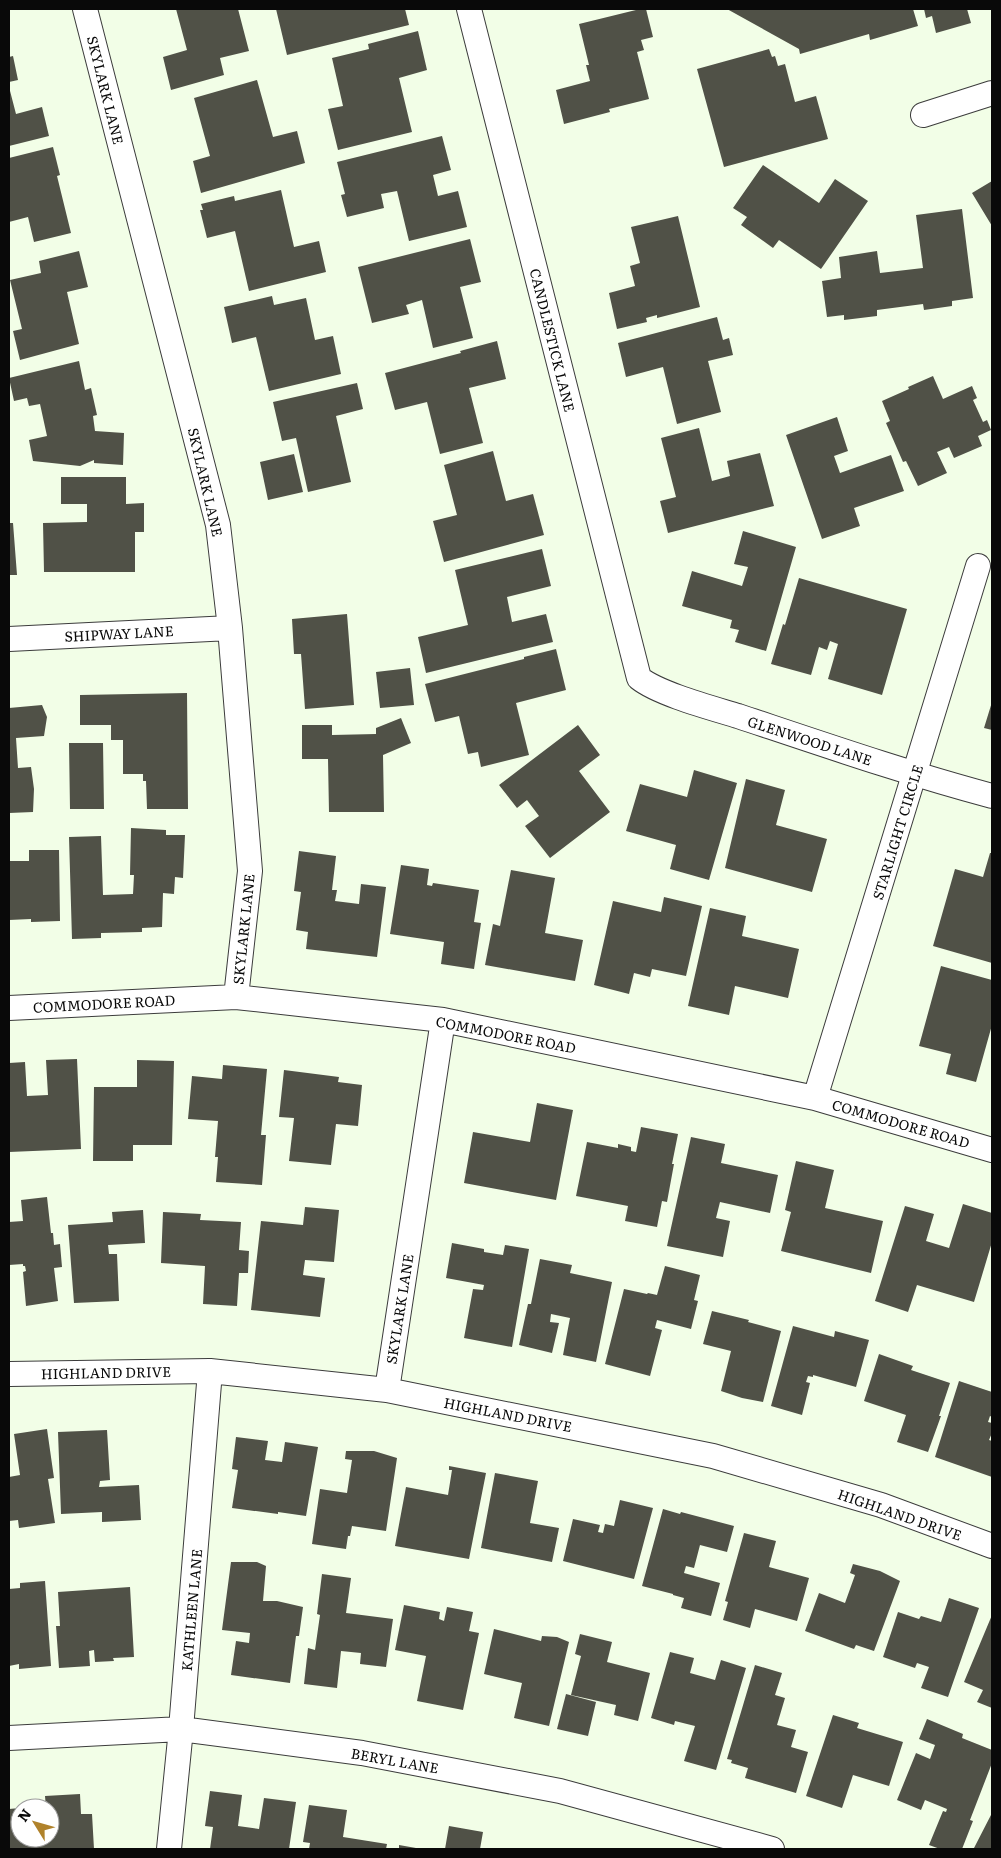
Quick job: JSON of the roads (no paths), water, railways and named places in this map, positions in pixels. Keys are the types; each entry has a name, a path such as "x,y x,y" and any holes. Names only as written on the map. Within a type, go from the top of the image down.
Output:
{"street":[{"name":"SKYLARK LANE","path":"85,9 218,525 230,628 250,871 236,997"},
{"name":"CANDLESTICK LANE","path":"470,9 636,671"},
{"path":"922,115 992,92"},
{"name":"STARLIGHT CIRCLE","path":"815,1098 978,566"},
{"name":"SHIPWAY LANE","path":"9,639 230,628"},
{"name":"GLENWOOD LANE","path":"636,671 639,678 646,684 914,775 992,796"},
{"name":"COMMODORE ROAD","path":"9,1008 236,997 442,1020 815,1098 992,1150"},
{"name":"SKYLARK LANE","path":"387,1390 442,1020"},
{"name":"HIGHLAND DRIVE","path":"9,1374 210,1371 387,1390 713,1456 881,1505 992,1546"},
{"name":"KATHLEEN LANE","path":"169,1849 181,1729 210,1371"},
{"name":"BERYL LANE","path":"9,1738 181,1729 362,1753 560,1791 772,1849"}]}
